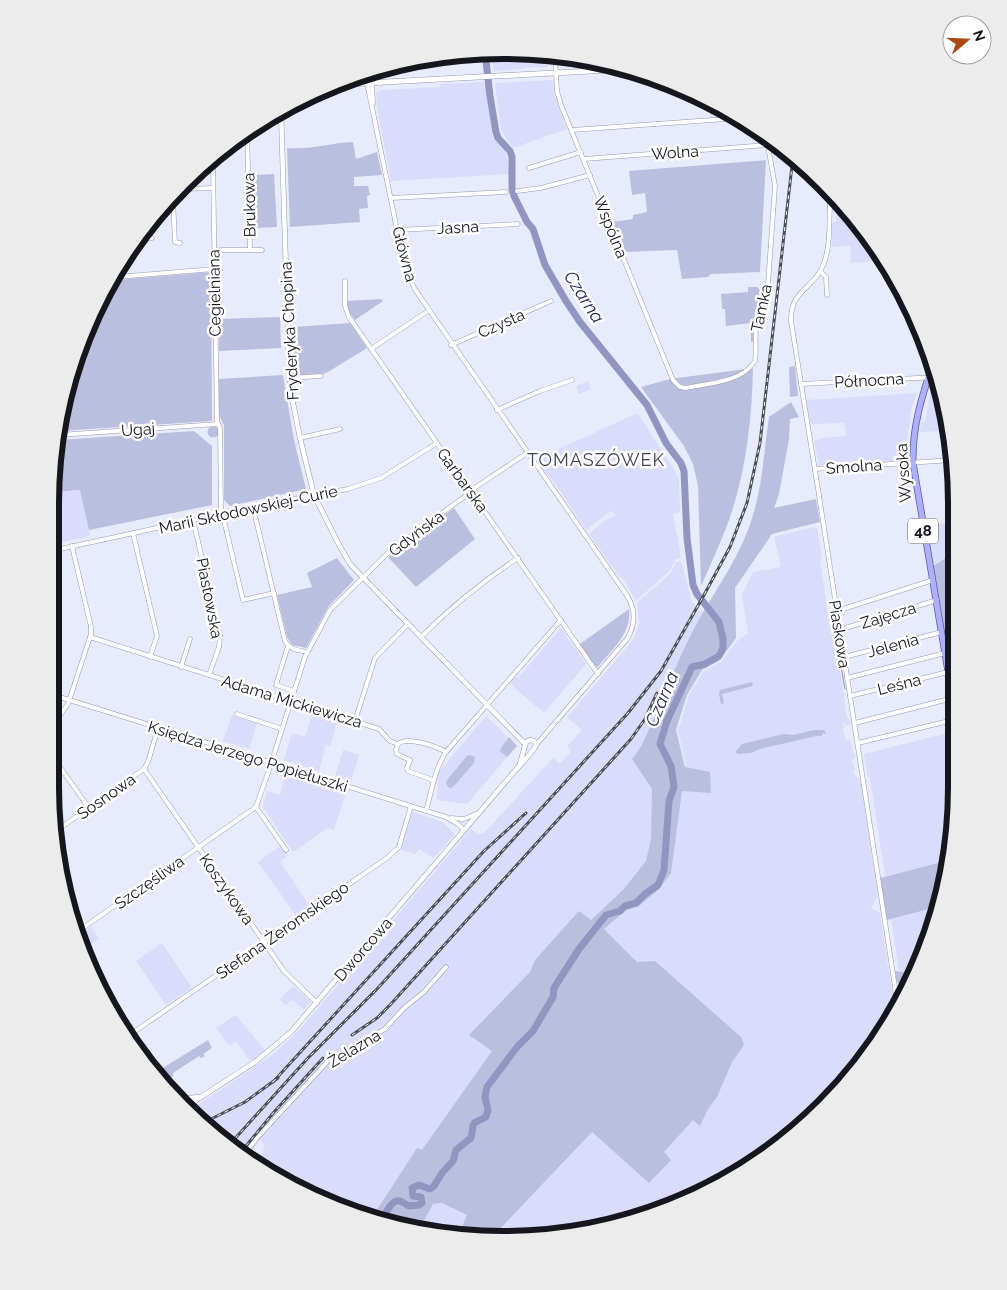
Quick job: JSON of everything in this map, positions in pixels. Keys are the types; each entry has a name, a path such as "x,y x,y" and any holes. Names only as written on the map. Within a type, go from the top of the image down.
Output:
{"main road":[{"path":"357,84 603,70"},
{"name":"Wysoka","path":"928,377 915,425 913,462 948,672"}],"street":[{"name":"Wspólna","path":"555,62 558,96 673,380"},
{"name":"Główna","path":"370,83 372,106 397,230 408,276 416,292 628,598 633,608 634,620 629,635 598,674"},
{"name":"Fryderyka Chopina","path":"279,119 289,378 300,438 314,495 350,564 487,705 528,743"},
{"path":"572,130 727,119"},
{"name":"Brukowa","path":"247,140 250,250"},
{"name":"Wolna","path":"584,159 766,145"},
{"name":"Tamka","path":"673,380 680,387 686,388 725,380 744,372 755,361 754,338 757,320 765,299 768,284 775,186 767,146"},
{"path":"529,168 581,152"},
{"name":"Cegielniana","path":"213,167 216,421 220,428 222,514 243,600 274,593"},
{"path":"517,191 542,188 590,175"},
{"path":"189,189 213,188"},
{"path":"391,198 506,192"},
{"name":"Piaskowa","path":"830,202 827,249 820,271 814,280 797,296 791,311 792,327 896,995"},
{"path":"173,205 176,242 180,243"},
{"name":"Jasna","path":"397,230 518,224"},
{"name":"Brukowa","path":"214,250 262,250"},
{"path":"121,277 214,269"},
{"path":"820,271 826,277 827,295"},
{"name":"Garbarska","path":"345,281 345,306 348,314 598,674"},
{"name":"Czysta","path":"451,345 551,301"},
{"path":"371,349 428,310"},
{"path":"289,378 321,376"},
{"name":"Północna","path":"801,384 928,377"},
{"path":"497,410 540,391 572,380"},
{"name":"Ugaj","path":"64,435 218,424"},
{"path":"300,438 340,430"},
{"name":"Marii Skłodowskiej-Curie","path":"59,549 253,507 314,495 319,496 348,488 381,478 437,443"},
{"name":"Gdyńska","path":"272,763 307,652 330,610 391,550 470,491 527,453"},
{"name":"Smolna","path":"815,469 946,460"},
{"path":"253,507 285,641 288,646 307,652"},
{"name":"Piastowska","path":"193,520 220,635 219,647 209,676"},
{"path":"133,533 157,636 150,657"},
{"path":"59,716 68,704 90,637 91,627 72,546"},
{"path":"421,637 457,603 518,558"},
{"path":"837,611 933,580"},
{"name":"Zajęcza","path":"840,630 937,600"},
{"path":"426,811 433,780 446,752 561,620"},
{"path":"354,721 375,658 408,624"},
{"name":"Jelenia","path":"844,657 942,632"},
{"name":"Adama Mickiewicza","path":"90,637 379,729 390,741 398,744 397,754 410,760 407,768 408,771 433,780"},
{"path":"182,667 190,639"},
{"path":"288,646 276,685 294,691"},
{"path":"847,678 945,653"},
{"name":"Leśna","path":"850,696 948,672"},
{"path":"528,743 536,745 598,674"},
{"name":"Księdza Jerzego Popiełuszki","path":"59,697 446,817 459,819 480,812"},
{"path":"855,723 948,701"},
{"path":"237,714 282,729"},
{"path":"858,743 948,721"},
{"name":"Sosnowa","path":"61,827 144,769 148,762 158,728"},
{"path":"528,743 547,732"},
{"path":"398,744 400,741 408,740 440,748 446,752"},
{"path":"528,743 531,751"},
{"name":"Dworcowa","path":"520,764 528,743"},
{"name":"Dworcowa","path":"192,1104 270,1051 291,1032 531,751 535,749 536,745"},
{"path":"272,763 256,807 286,850"},
{"path":"59,766 89,808"},
{"name":"Koszykowa","path":"144,769 289,978 317,1003"},
{"name":"Stefana Żeromskiego","path":"133,1033 396,850 400,845 410,806"},
{"name":"Szczęśliwa","path":"82,929 256,807"},
{"name":"Księdza Jerzego Popiełuszki","path":"446,817 465,829"},
{"path":"459,819 463,821 465,829"},
{"name":"Żelazna","path":"248,1150 256,1139 329,1060 385,1029 404,1008 424,992 446,967"},
{"path":"187,1098 205,1096"},
{"path":"193,1105 196,1101"}],"shaded area":[{"path":"492,59 551,62 547,67 526,68 525,66 523,69 494,71"},
{"path":"553,80 554,94 567,129 513,148 501,130 495,83"},
{"path":"482,82 487,85 493,135 506,152 510,174 391,181 376,93 381,90 440,87 440,84"},
{"path":"353,142 356,159 377,152 382,175 354,177 354,186 368,186 370,195 367,196 368,208 359,209 360,222 290,227 287,148 304,148"},
{"path":"766,160 760,272 711,274 708,277 682,279 677,250 624,252 612,222 633,219 633,215 647,212 645,193 632,195 629,171"},
{"path":"274,174 277,227 253,228 252,175"},
{"path":"836,214 841,214 877,261 851,263 850,246 832,247 832,223 836,221"},
{"path":"211,272 212,421 65,431 82,361 93,333 119,280"},
{"path":"748,287 757,287 763,299 754,342 751,342 751,323 726,326 725,309 722,309 721,294 748,292"},
{"path":"381,299 383,301 355,320 348,310 347,301"},
{"path":"280,317 281,348 219,351 219,319"},
{"path":"350,323 367,348 323,374 297,376 294,373 293,327"},
{"path":"795,366 798,396 790,397 789,367"},
{"path":"753,368 749,431 742,473 731,514 701,586 698,486 693,464 684,446 641,387 670,379"},
{"path":"283,375 294,440 306,489 230,506 224,500 224,425 219,415 217,403 219,379"},
{"path":"588,381 591,389 579,394 576,386"},
{"path":"930,392 934,392 942,431 920,432 921,422 925,422"},
{"path":"917,393 911,411 907,460 819,465 814,441 822,438 846,436 846,431 844,423 811,424 806,400"},
{"path":"791,402 799,417 790,419 789,439 779,494 774,508 816,499 820,522 772,534 735,588 736,638 720,660 702,670 687,695 676,730 685,767 710,772 711,793 682,791 671,873 658,890 639,906 626,910 604,929 637,962 655,961 741,1037 744,1045 732,1062 717,1097 708,1109 700,1126 693,1120 664,1152 671,1160 649,1183 592,1132 498,1231 461,1229 467,1215 442,1203 433,1204 422,1224 375,1212 417,1148 422,1150 492,1051 469,1035 530,972 535,960 579,911 591,920 623,890 646,861 651,839 652,789 632,759 642,745 689,638 736,557 748,529 759,490 769,417"},
{"path":"638,413 679,478 680,512 673,514 681,557 675,560 670,570 636,601 623,579 589,534 605,520 616,516 612,511 586,530 536,459"},
{"path":"213,426 219,432 213,438 207,432"},
{"path":"194,431 212,446 212,505 89,530 80,490 59,492 64,440"},
{"path":"81,490 90,536 59,543 59,492"},
{"path":"454,508 475,539 416,587 388,557"},
{"path":"948,523 948,555 933,565 928,543 932,541 930,525"},
{"path":"814,527 815,529 817,528 830,627 835,637 847,717 852,723 846,726 845,723 843,724 844,729 842,729 846,740 850,739 855,757 852,760 855,770 853,771 855,777 859,778 861,782 878,896 871,908 880,913 893,1000 873,1034 856,1057 818,1101 797,1121 751,1156 726,1172 674,1197 646,1208 590,1223 533,1230 504,1231 474,1230 417,1223 361,1208 333,1197 281,1172 260,1159 265,1145 260,1140 250,1152 210,1121 195,1107 275,1053 301,1028 471,829 479,835 484,833 553,758 560,764 571,751 567,746 582,730 567,717 633,640 639,624 637,603 671,573 676,562 681,561 691,599 698,609 709,618 706,659 639,756 686,765 678,731 689,695 703,672 721,662 737,641 748,633 742,595 753,572 781,567 774,537"},
{"path":"948,556 948,660 933,566"},
{"path":"337,558 354,580 328,607 306,648 292,645 287,637 277,595 312,587 307,573"},
{"path":"629,609 627,626 620,640 598,667 595,666 580,644"},
{"path":"561,628 586,664 544,713 509,683 515,677 518,678"},
{"path":"752,682 753,686 722,694 724,703 721,704 720,690"},
{"path":"313,711 338,719 330,746 326,745 319,771 284,760 292,733 305,737"},
{"path":"232,715 257,723 249,749 223,741"},
{"path":"486,716 517,746 467,804 437,800 438,773"},
{"path":"814,730 824,730 826,734 822,733 822,736 760,749 751,753 738,754 735,752 742,744 784,734 793,735"},
{"path":"948,733 947,816 942,862 885,876 870,777 868,777 864,754"},
{"path":"509,737 517,746 507,757 500,751"},
{"path":"343,750 359,755 351,782 335,777"},
{"path":"467,756 475,757 474,763 454,786 448,787 447,780"},
{"path":"286,773 346,792 334,830 328,828 293,852 263,807 267,791 280,795"},
{"path":"412,812 442,822 455,834 434,858 419,849 415,854 401,850"},
{"path":"280,846 287,856 280,862 310,906 296,916 258,862"},
{"path":"942,862 931,909 887,920 880,878"},
{"path":"931,909 925,929 908,971 899,970 891,919"},
{"path":"91,927 99,939 89,946 83,933"},
{"path":"162,943 192,988 166,1005 136,961"},
{"path":"895,971 907,972 901,986 897,982"},
{"path":"293,986 311,1002 304,1010 292,1000 286,1005 280,999"},
{"path":"236,1015 265,1050 250,1061 236,1041 229,1046 216,1028"},
{"path":"208,1040 212,1048 203,1054 205,1056 201,1058 199,1056 173,1073 173,1077 168,1079 161,1069"}],"waterway":[{"name":"Czarna","path":"384,1215 396,1201 403,1202 409,1206 422,1203 421,1197 413,1196 412,1188 419,1185 430,1189 434,1186 453,1161 456,1150 471,1138 474,1124 486,1117 488,1110 485,1097 487,1087 517,1047 533,1031 553,997 554,988 579,949 606,915 636,903 658,885 664,870 669,801 674,787 671,766 660,744 667,721 692,667 705,664 719,656 723,648 719,622 697,594 693,585 687,538 684,471 681,463 666,443 647,405 580,322 545,265 533,229 527,222 514,196 512,189 512,157 510,151 498,138 496,132 486,60"},
{"path":"836,634 839,657"},
{"path":"841,667 845,689"}],"railway":[{"path":"234,1140 308,1058 377,989 628,713 661,671 730,547 747,503 760,443 792,165"},
{"path":"352,1035 377,1018 390,1005 631,739 645,719 657,693"},
{"path":"273,1082 484,851 526,813"},
{"path":"245,1148 323,1058"},
{"path":"209,1120 245,1102 278,1078"}],"district":[{"name":"TOMASZÓWEK","path":"596,460"}]}
